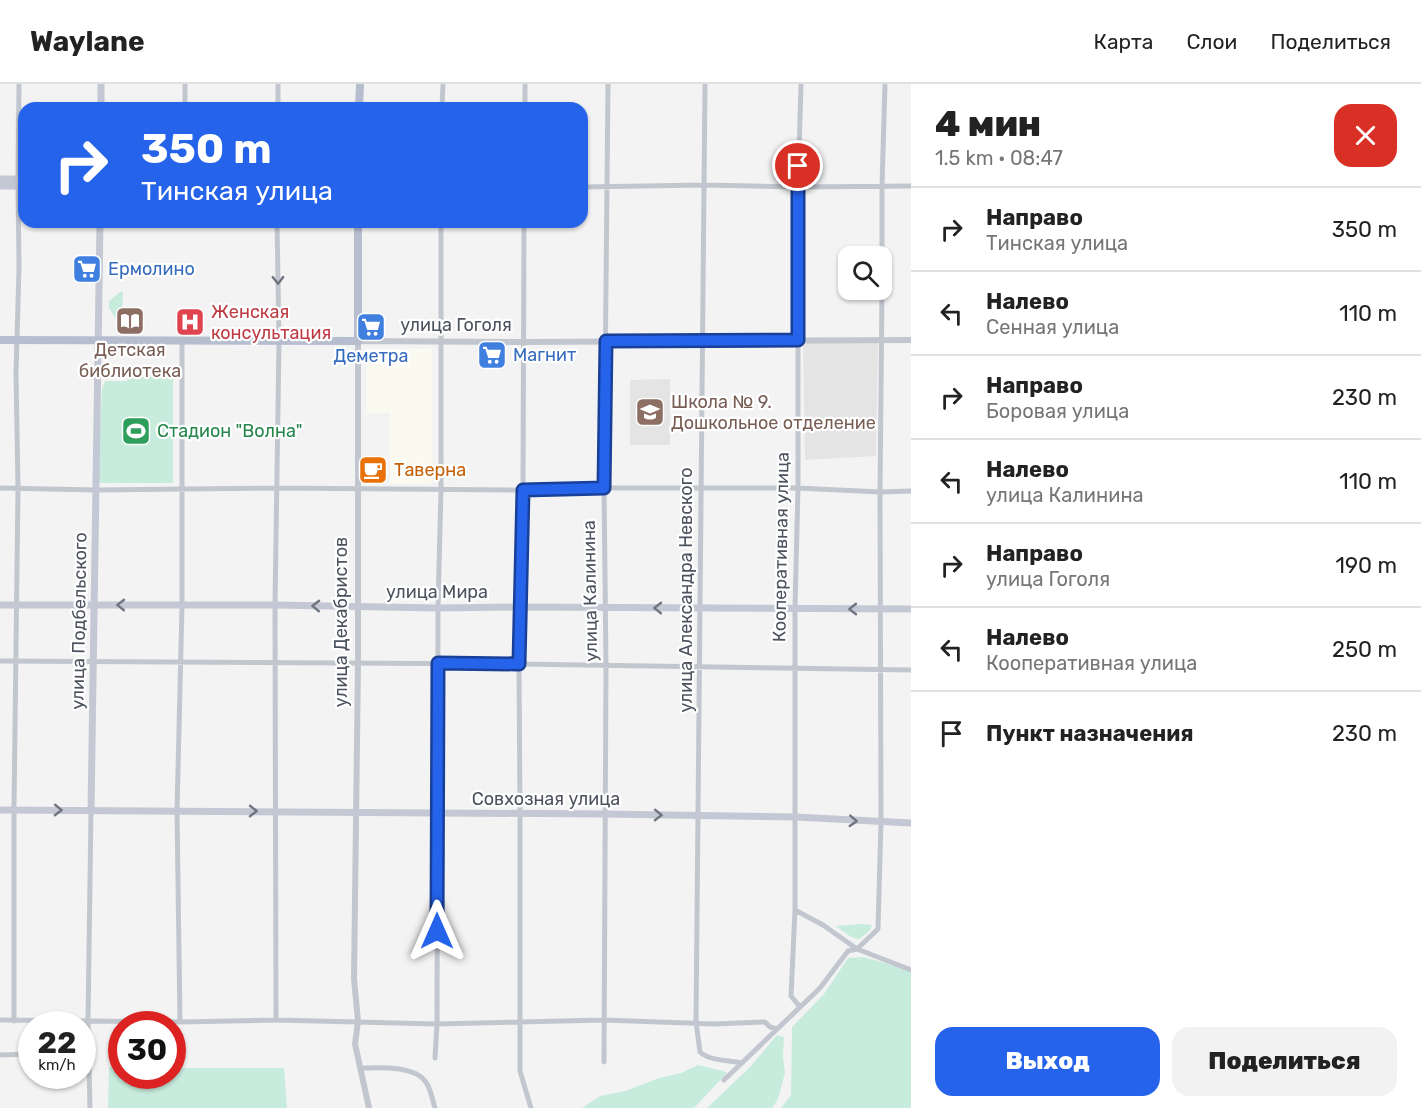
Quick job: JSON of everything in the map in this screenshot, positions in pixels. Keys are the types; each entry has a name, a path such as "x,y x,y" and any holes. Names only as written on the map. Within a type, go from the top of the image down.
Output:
{"main road":[{"path":"101,84 101,102"},
{"path":"359,102 360,84"},
{"path":"0,179 18,182"},
{"path":"0,186 18,183"},
{"name":"улица Подбельского","path":"91,811 100,228"},
{"name":"улица Декабристов","path":"358,228 358,341"},
{"name":"улица Гоголя","path":"0,340 358,341"},
{"name":"улица Мира","path":"0,605 911,609"},
{"name":"Совхозная улица","path":"0,810 604,814 796,817 911,823"}],"street":[{"path":"19,84 19,102"},
{"path":"185,84 185,102"},
{"path":"278,84 278,102"},
{"path":"442,84 442,102"},
{"path":"525,84 525,102"},
{"name":"улица Калинина","path":"604,1062 606,666 604,488 608,84"},
{"name":"улица Александра Невского","path":"705,84 696,1022 702,1054 741,1063"},
{"name":"Кооперативная улица","path":"800,1007 791,996 795,910 798,187 801,84"},
{"path":"882,246 885,84"},
{"path":"588,187 911,186"},
{"path":"14,1021 18,488 16,373 20,228"},
{"path":"276,1020 275,605 279,341 278,228"},
{"path":"435,1059 441,489 441,228"},
{"path":"524,228 525,342 519,664 519,1022 520,1071 531,1108"},
{"path":"848,951 857,949 878,929 881,822 882,300"},
{"name":"улица Гоголя","path":"358,341 911,340"},
{"path":"180,1011 177,811 182,662 182,341"},
{"name":"улица Декабристов","path":"358,341 358,664 354,979 358,1022 355,1044 369,1108"},
{"path":"0,488 523,490 798,488 880,492 911,491"},
{"path":"0,661 438,663 911,670"},
{"name":"улица Подбельского","path":"88,1011 91,811"},
{"path":"795,910 823,925 857,949 911,970"},
{"path":"724,1080 820,988 848,951 848,943"},
{"path":"0,1020 18,1021"},
{"path":"186,1022 276,1020 437,1024 604,1020 714,1024 765,1022 777,1029"},
{"path":"0,1055 18,1054"},
{"path":"360,1068 410,1071 419,1075 426,1082 435,1108"},
{"name":"улица Подбельского","path":"88,1089 90,1108"}],"shaded area":[{"path":"803,343 878,343 876,456 805,460"},
{"path":"367,349 432,349 432,484 390,484 390,413 367,413"},
{"name":"Школа № 9. Дошкольное отделение","path":"670,379 670,445 630,445 630,380"}],"green space":[{"path":"123,291 122,322 118,322 109,308 109,301"},
{"name":"Стадион \"Волна\"","path":"128,377 173,377 173,483 99,483 102,389 105,381 127,381"},
{"path":"872,925 860,939 835,926"},
{"path":"863,957 911,970 911,1108 781,1108 791,1095 792,1027 824,994 848,958"},
{"path":"777,1035 784,1037 785,1073 778,1099 772,1108 707,1108 750,1067"},
{"path":"698,1065 727,1073 694,1108 582,1108 600,1096 625,1091 659,1078 681,1073"},
{"path":"186,1068 284,1068 287,1108 108,1108 108,1089 186,1089"}],"place":[{"name":"Ермолино","path":"87,269"},
{"name":"Детская библиотека","path":"130,321"},
{"name":"Женская консультация","path":"190,322"},
{"name":"Деметра","path":"371,327"},
{"name":"Магнит","path":"492,355"},
{"name":"Школа № 9. Дошкольное отделение","path":"650,412"},
{"name":"Стадион \"Волна\"","path":"136,431"},
{"name":"Таверна","path":"373,470"}],"route":[{"path":"437,931 438,663 519,664 523,490 604,488 606,341 798,340 798,166"}]}
